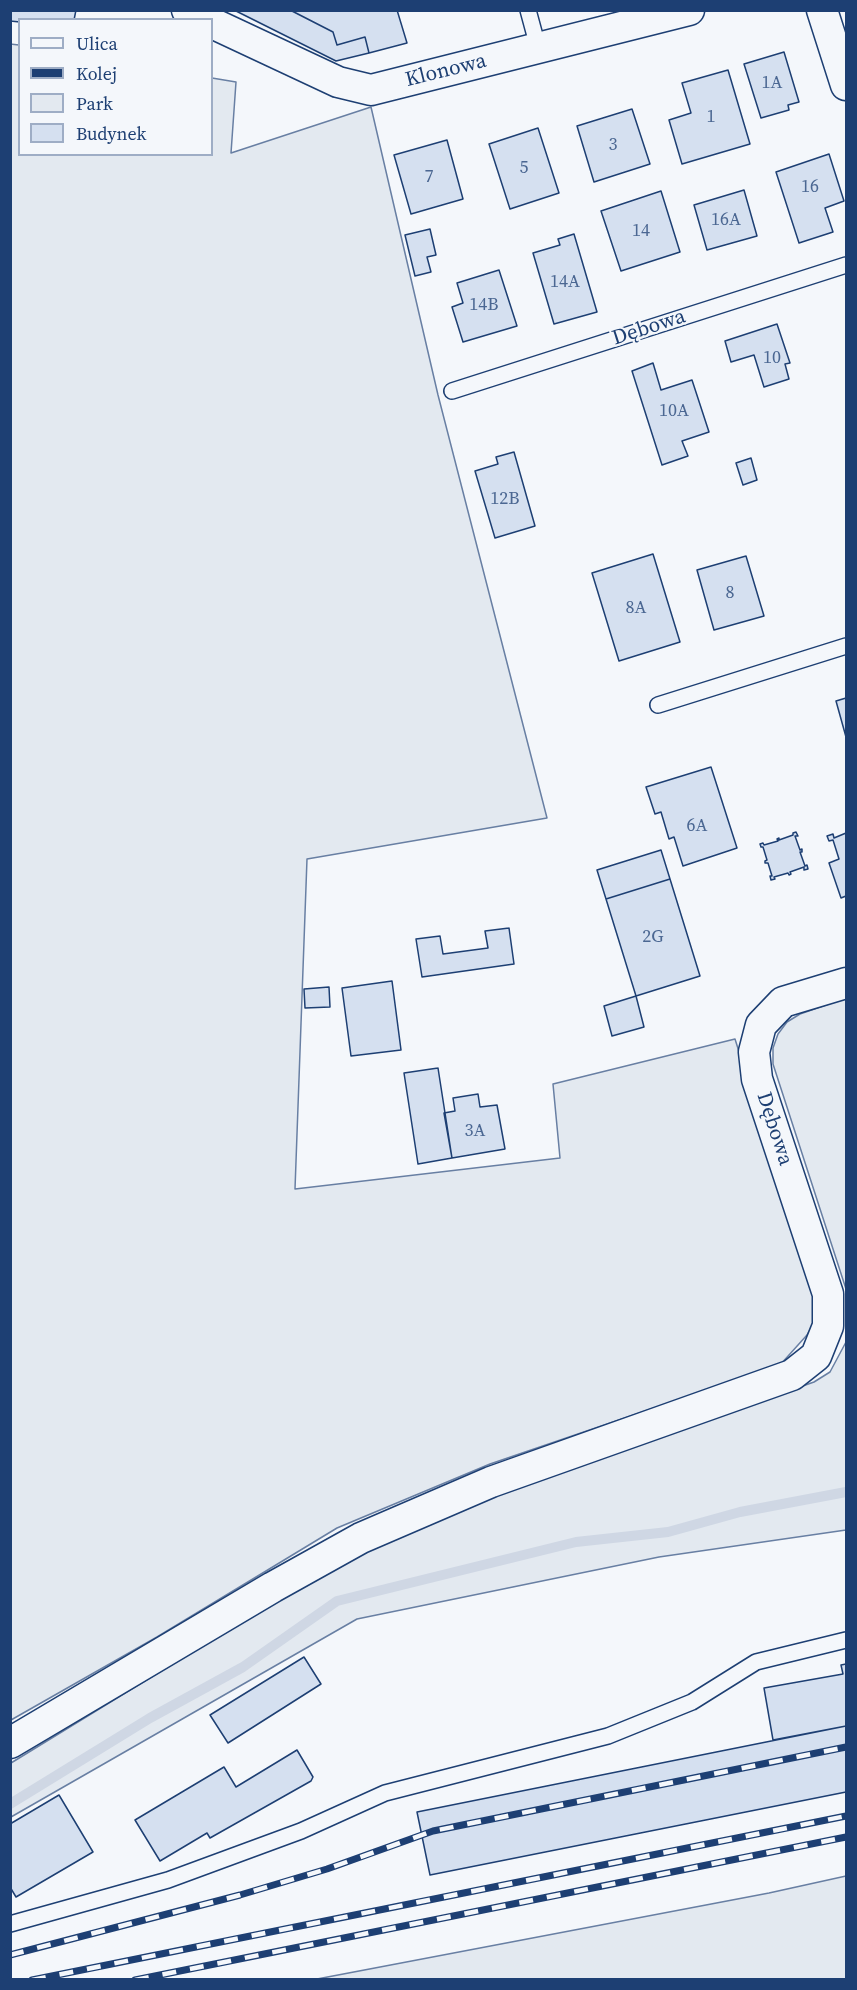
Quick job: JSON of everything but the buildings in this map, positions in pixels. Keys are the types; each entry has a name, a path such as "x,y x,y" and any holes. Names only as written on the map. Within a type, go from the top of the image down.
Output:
{"street":[{"path":"187,10 201,18"},
{"name":"Klonowa","path":"213,22 338,82 371,90 689,10"},
{"path":"822,10 846,85"},
{"name":"Dębowa","path":"10,1743 273,1587 361,1538 491,1482 792,1375 816,1356 828,1326 828,1294 757,1079 754,1052 761,1025 783,1002 846,982"}],"lane":[{"path":"528,10 538,47"},
{"name":"Dębowa","path":"452,391 846,265"},
{"path":"658,705 846,646"},
{"path":"10,1924 168,1880 301,1831 385,1793 609,1736 692,1702 756,1662 846,1640"}],"green space":[{"path":"10,44 18,45 18,156 213,156 213,78 236,82 231,153 371,107 438,395 547,818 307,859 295,1189 560,1158 553,1084 735,1039 807,1268 816,1304 815,1321 807,1335 780,1365 490,1464 337,1528 157,1637 11,1720"},
{"path":"846,998 846,1289 773,1064 773,1048 778,1034 787,1022 800,1014"},
{"path":"846,1342 846,1530 659,1557 357,1619 11,1817 11,1763 298,1587 370,1547 493,1496 814,1382 830,1372"},
{"path":"846,1876 846,1979 317,1979 769,1893"}],"waterway":[{"path":"10,1804 150,1718 243,1667 337,1601 576,1542 668,1532 740,1512 846,1492"}],"railway":[{"path":"10,1955 240,1895 327,1869 433,1831 846,1747"},
{"path":"32,1980 846,1816"},
{"path":"135,1980 846,1837"}]}
